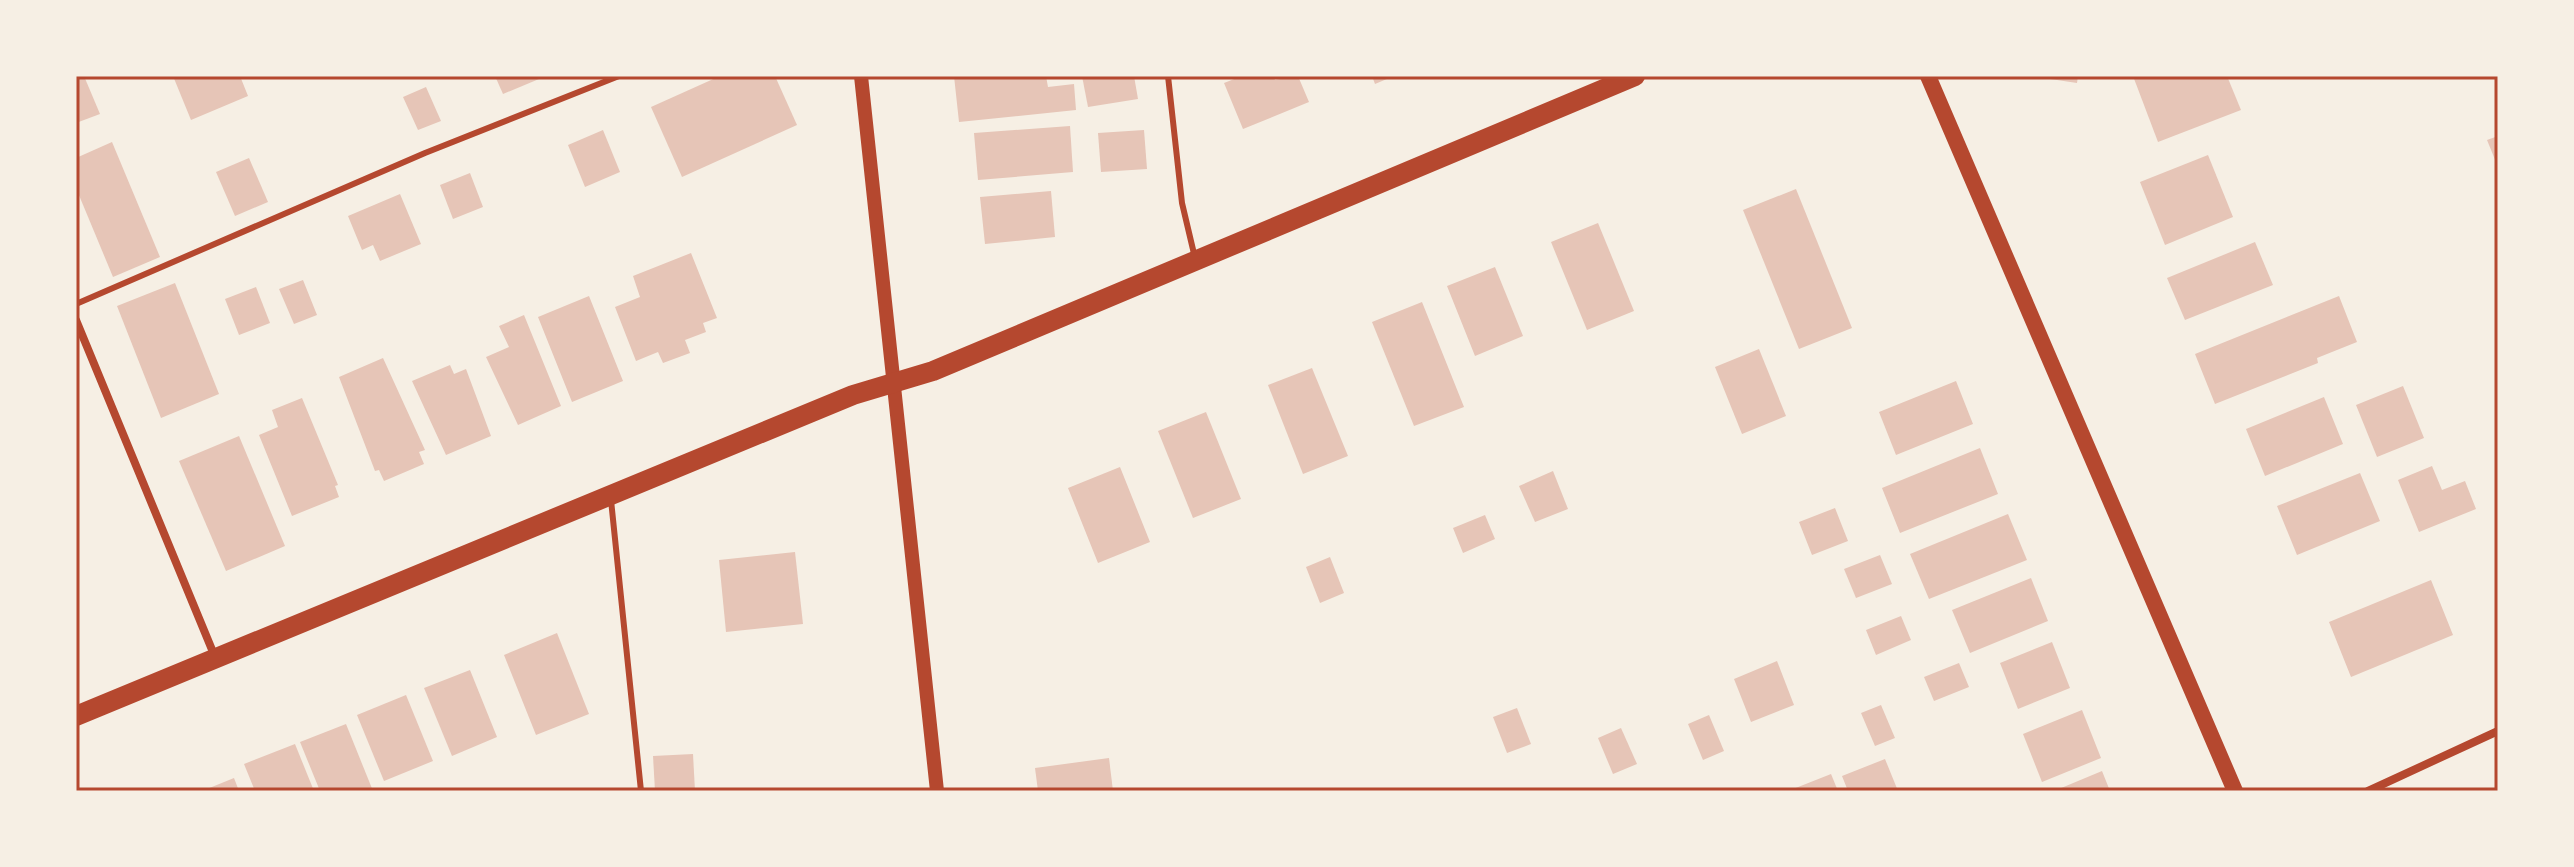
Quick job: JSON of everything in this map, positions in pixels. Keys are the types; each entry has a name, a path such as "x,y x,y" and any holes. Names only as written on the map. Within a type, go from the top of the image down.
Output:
{"main road":[{"path":"76,716 853,395 894,384 1196,263 1635,76"},
{"path":"1928,76 2235,791"}],"street":[{"path":"861,76 937,791"},
{"path":"76,320 216,657"},
{"path":"2368,791 2498,731"}],"lane":[{"path":"76,304 425,153 619,76"},
{"path":"1168,76 1182,203 1196,263"},
{"path":"611,494 641,791"}],"building":[{"path":"76,76 84,76 100,114 76,123"},
{"path":"173,76 240,76 248,96 191,120"},
{"path":"495,76 538,76 539,79 503,94"},
{"path":"720,76 775,76 797,125 682,177 651,107"},
{"path":"954,76 1046,76 1048,87 1074,84 1076,110 959,122"},
{"path":"1082,76 1134,76 1138,99 1088,107"},
{"path":"1242,76 1273,76 1275,80 1298,76 1309,102 1243,129 1224,83"},
{"path":"1372,76 1394,76 1375,84"},
{"path":"2030,76 2078,76 2077,83"},
{"path":"2133,76 2227,76 2241,110 2158,142"},
{"path":"426,87 441,121 418,130 403,97"},
{"path":"1070,126 1073,172 978,180 974,133"},
{"path":"603,130 620,172 585,187 568,145"},
{"path":"1144,130 1147,169 1101,172 1098,133"},
{"path":"2498,136 2498,167 2487,140"},
{"path":"112,142 160,257 113,277 76,188 76,158"},
{"path":"2208,155 2233,217 2165,245 2140,182"},
{"path":"249,158 268,202 235,216 216,172"},
{"path":"470,173 483,207 453,219 440,185"},
{"path":"1796,189 1852,328 1799,349 1743,210"},
{"path":"1051,191 1055,237 985,244 980,197"},
{"path":"400,194 421,244 380,261 373,245 362,250 348,216"},
{"path":"1598,223 1634,311 1587,330 1551,242"},
{"path":"2255,242 2273,285 2185,320 2167,278"},
{"path":"691,253 717,318 703,323 706,332 685,340 690,353 663,363 658,352 636,361 615,307 640,297 633,276"},
{"path":"1495,267 1523,336 1475,356 1447,286"},
{"path":"303,280 317,315 294,324 279,289"},
{"path":"175,283 219,394 161,418 117,306"},
{"path":"256,287 270,323 239,335 225,299"},
{"path":"589,296 623,381 572,402 538,317"},
{"path":"2339,296 2357,342 2317,358 2318,363 2215,404 2195,354"},
{"path":"1422,302 1464,407 1414,426 1372,322"},
{"path":"524,315 561,406 518,425 486,357 509,347 499,326"},
{"path":"1759,349 1786,416 1742,434 1715,367"},
{"path":"383,358 425,450 419,452 424,464 384,481 379,470 375,471 339,377"},
{"path":"450,365 454,374 466,369 491,436 446,455 412,381"},
{"path":"1312,368 1348,456 1303,474 1268,385"},
{"path":"1956,381 1973,424 1896,455 1879,412"},
{"path":"2403,386 2424,438 2377,457 2356,405"},
{"path":"2324,397 2343,444 2265,476 2246,429"},
{"path":"302,398 338,485 335,486 339,497 292,516 259,435 278,427 272,410"},
{"path":"1206,412 1241,499 1193,518 1158,431"},
{"path":"239,436 285,546 226,571 179,461"},
{"path":"1980,448 1998,494 1900,533 1882,488"},
{"path":"2432,466 2442,490 2465,481 2476,509 2419,532 2398,480"},
{"path":"1120,467 1150,542 1098,563 1068,488"},
{"path":"1553,471 1568,509 1535,522 1519,486"},
{"path":"2360,473 2380,521 2297,555 2277,506"},
{"path":"1835,508 1848,541 1812,555 1799,522"},
{"path":"2008,514 2027,560 1929,599 1910,554"},
{"path":"1485,515 1495,539 1463,553 1453,528"},
{"path":"795,552 803,624 726,632 719,560"},
{"path":"1880,555 1892,584 1856,598 1844,569"},
{"path":"1330,557 1344,593 1320,603 1306,567"},
{"path":"2031,578 2048,621 1970,653 1952,610"},
{"path":"2431,580 2453,635 2351,677 2329,622"},
{"path":"1901,616 1911,640 1876,655 1866,630"},
{"path":"557,633 589,714 536,735 504,655"},
{"path":"2052,642 2070,688 2018,709 2000,663"},
{"path":"1777,661 1794,705 1751,722 1734,679"},
{"path":"1959,663 1969,687 1934,701 1924,677"},
{"path":"470,670 497,737 452,756 424,688"},
{"path":"406,695 433,761 384,781 357,715"},
{"path":"1881,705 1895,738 1875,746 1861,713"},
{"path":"1517,708 1531,744 1507,753 1493,717"},
{"path":"2082,710 2101,758 2042,782 2023,734"},
{"path":"1709,715 1724,751 1703,760 1688,724"},
{"path":"346,724 373,791 320,791 300,742"},
{"path":"1621,728 1637,764 1613,774 1598,738"},
{"path":"295,744 314,791 255,791 244,764"},
{"path":"693,754 695,791 655,791 653,756"},
{"path":"1109,758 1113,791 1038,791 1035,768"},
{"path":"1885,759 1898,791 1848,791 1842,776"},
{"path":"2102,771 2110,791 2054,791"},
{"path":"1831,774 1838,791 1788,791"},
{"path":"234,778 239,791 202,791"}]}
